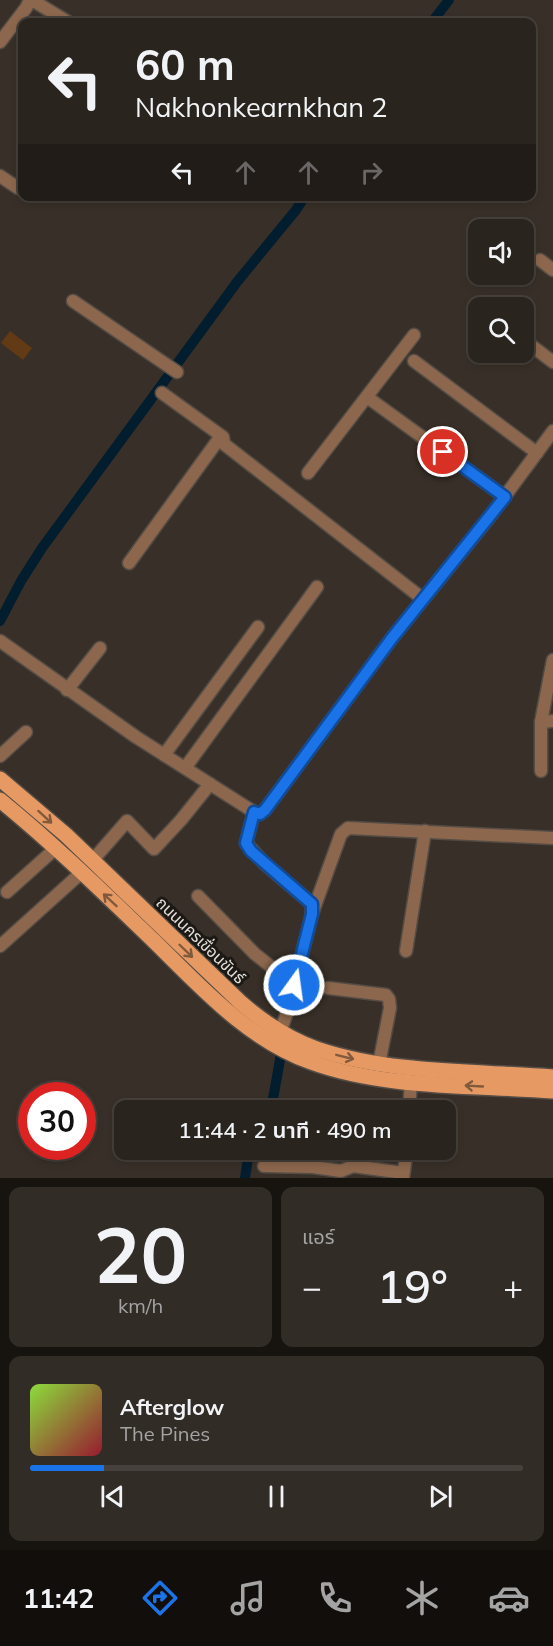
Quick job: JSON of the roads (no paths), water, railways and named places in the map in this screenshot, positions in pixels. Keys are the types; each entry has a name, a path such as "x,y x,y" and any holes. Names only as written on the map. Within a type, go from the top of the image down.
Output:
{"main road":[{"name":"ถนนนครเขื่อนขันธ์","path":"0,779 37,809 151,916 240,1002 264,1030"},
{"name":"ถนนนครเขื่อนขันธ์","path":"0,800 56,848 217,1003 264,1030 285,1040 379,1064 517,1081 553,1091"},
{"path":"140,928 151,916"},
{"name":"ถนนนครเขื่อนขันธ์","path":"285,1040 311,1062 367,1077 411,1082 517,1081 553,1077"}],"street":[{"path":"0,42 31,0 61,18"},
{"path":"0,176 18,188"},
{"path":"540,260 553,270"},
{"path":"73,301 173,370"},
{"path":"308,473 414,335"},
{"path":"534,348 553,362"},
{"path":"414,361 537,453"},
{"path":"162,393 223,437 224,444 423,600"},
{"path":"367,397 505,497"},
{"path":"0,641 67,690 185,768 260,814 386,647 505,497 553,431"},
{"path":"129,563 220,436"},
{"path":"185,768 317,587"},
{"path":"165,755 258,627"},
{"path":"67,690 100,648"},
{"path":"540,771 553,660"},
{"path":"0,756 26,732"},
{"path":"93,861 127,821 154,849 210,784"},
{"path":"254,812 246,843 264,864 310,901 312,914"},
{"path":"285,1040 287,1012 312,914 341,834 348,828 552,838"},
{"path":"406,951 425,831"},
{"path":"7,892 56,848"},
{"path":"0,946 81,873"},
{"path":"198,896 255,954 294,985"},
{"path":"328,988 386,995 389,999 390,1008 379,1064"},
{"path":"410,1100 411,1082"},
{"path":"264,1166 313,1167 341,1171 353,1166 403,1176 405,1160"}],"waterway":[{"path":"435,18 449,0"},
{"path":"0,621 42,548 237,282 302,201"},
{"path":"273,1100 283,1043"},
{"path":"245,1178 248,1160"}]}
